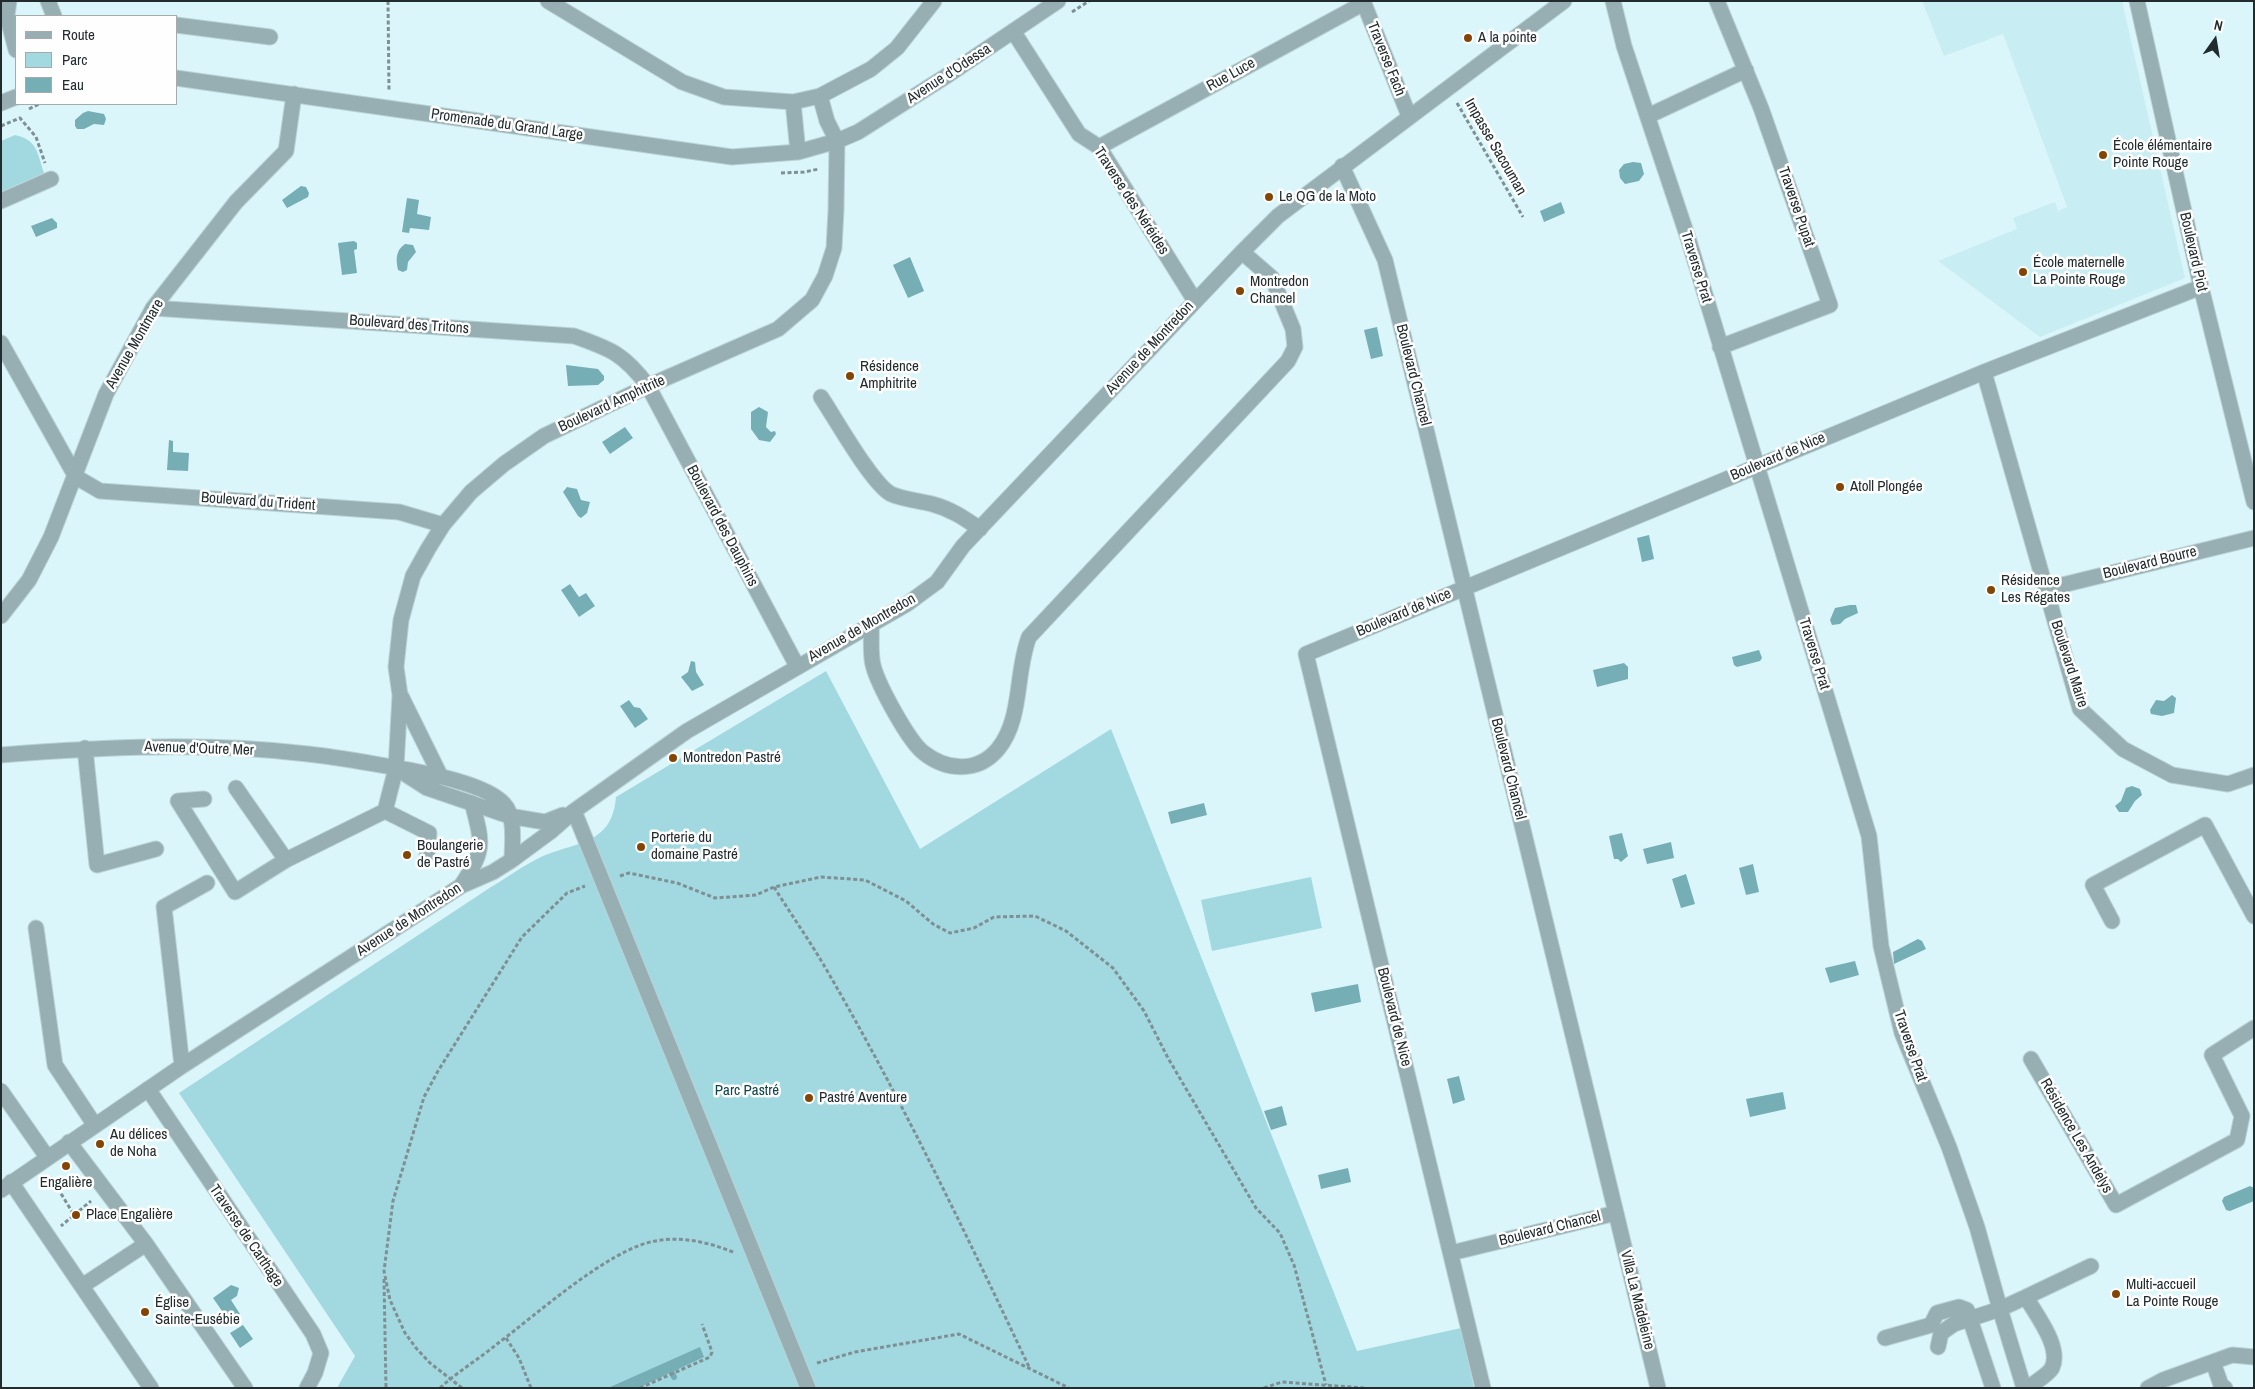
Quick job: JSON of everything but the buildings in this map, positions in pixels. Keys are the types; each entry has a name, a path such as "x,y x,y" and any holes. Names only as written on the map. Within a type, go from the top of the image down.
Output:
{"street":[{"path":"9,1 7,15 15,46"},
{"path":"48,1 54,15"},
{"path":"548,1 682,82 724,97 793,102 820,96 871,69 897,48 934,1"},
{"name":"Avenue d'Odessa","path":"837,141 871,124 1058,1"},
{"name":"Avenue de Montredon","path":"69,1142 148,1088 461,886 493,872 512,860 550,832 574,811 687,731 907,604 937,582 963,546 1278,216 1447,87 1564,1"},
{"name":"Traverse Prat","path":"1613,1 1624,46 1688,238 1868,836 1881,946 1902,1033 1949,1146 1977,1227 2000,1309 2026,1388 2051,1369 2054,1358 2054,1347 2026,1297"},
{"name":"Traverse Pupat","path":"1716,1 1746,70 1830,305 1720,348"},
{"name":"Boulevard Piot","path":"2137,1 2201,287 2254,502"},
{"name":"Traverse Fach","path":"1364,2 1409,116"},
{"name":"Rue Luce","path":"1099,147 1364,2"},
{"path":"178,25 270,37"},
{"name":"Traverse des Néréides","path":"1013,31 1079,134 1099,147 1195,301"},
{"path":"1648,116 1746,70"},
{"name":"Promenade du Grand Large","path":"178,78 732,158 798,152 837,141"},
{"name":"Avenue Montmare","path":"1,616 29,580 51,537 76,477 106,394 153,308 236,202 286,151 294,94"},
{"path":"820,96 827,121 837,141"},
{"path":"1,103 15,97"},
{"path":"793,102 798,152"},
{"name":"Boulevard Amphitrite","path":"386,811 396,768 400,695 396,667 405,602 413,576 443,525 471,492 504,464 544,436 648,386 778,329 812,300 825,276 834,248 837,141"},
{"name":"Boulevard Chancel","path":"1342,166 1385,260 1616,1213 1451,1253"},
{"path":"1,201 51,179"},
{"path":"871,624 872,664 892,708 922,752 945,766 963,768 989,759 999,748 1008,733 1014,716 1023,652 1028,637 1288,361 1294,347 1293,329 1276,286 1272,278 1242,252"},
{"name":"Boulevard de Nice","path":"1483,1388 1306,654 1984,372 2201,287"},
{"name":"Boulevard des Tritons","path":"153,308 574,336 608,348 634,368 648,386"},
{"path":"1,343 76,477"},
{"name":"Boulevard Maire","path":"1984,372 2080,709 2123,749 2172,775 2228,784 2254,775"},
{"name":"Boulevard des Dauphins","path":"648,386 797,666"},
{"path":"821,397 869,471 889,493 908,500 930,503 955,511 980,528"},
{"name":"Boulevard du Trident","path":"76,477 100,491 399,512 443,525"},
{"name":"Boulevard Bourre","path":"2046,589 2254,538"},
{"name":"Boulevard Amphitrite","path":"400,695 440,775"},
{"name":"Avenue d'Outre Mer","path":"1,755 85,748 184,746 297,753 369,762 440,775 494,797 505,805 510,816"},
{"path":"85,748 97,865 156,849"},
{"name":"Avenue d'Outre Mer","path":"396,768 427,788 510,816 545,822 574,811"},
{"path":"236,788 286,860"},
{"path":"204,798 178,802 235,892 286,860 386,811 429,833 427,855"},
{"path":"461,886 476,862 481,845 472,803"},
{"path":"574,811 808,1388"},
{"path":"510,816 512,860"},
{"path":"2112,921 2093,885 2206,826 2254,916"},
{"path":"182,1066 164,908 207,883"},
{"path":"36,928 55,1065 94,1124"},
{"name":"Résidence Les Andelys","path":"2031,1059 2116,1205 2237,1140 2242,1116 2212,1056 2254,1028"},
{"name":"Traverse de Carthage","path":"148,1088 313,1334 321,1353 316,1373 307,1388"},
{"path":"1,1091 44,1159"},
{"path":"151,1388 49,1236 6,1186 69,1142 146,1244 245,1388"},
{"name":"Villa La Madeleine","path":"1616,1213 1658,1388"},
{"path":"82,1286 146,1244"},
{"path":"1938,1347 1941,1334 1954,1324 2000,1309 2091,1266"},
{"path":"1886,1338 1930,1325 1937,1313 1959,1307 1967,1310 1993,1388"},
{"path":"2148,1388 2232,1355 2254,1357"},
{"path":"2213,1362 2221,1385 2225,1388"}],"path":[{"path":"388,1 389,92"},
{"name":"Impasse Sacouman","path":"1447,87 1523,217"},
{"path":"1,126 20,118 36,136 51,179"},
{"path":"386,1388 384,1271 392,1201 424,1097 438,1071 522,937 567,893 601,880 629,873 677,884 715,898 756,895 774,888 821,876 865,880 906,901 933,924 950,933 974,928 994,917 1035,916 1066,931 1113,968 1144,1011 1168,1058 1256,1208 1280,1234 1294,1265 1326,1385"},
{"path":"774,888 828,973 895,1094 970,1242 1030,1369"},
{"path":"44,1159 74,1215 49,1236"},
{"path":"440,1388 450,1378 465,1370 570,1287 620,1254 654,1241 683,1239 712,1244 756,1260"},
{"path":"384,1271 390,1300 405,1333 425,1358 462,1388"},
{"path":"640,1388 710,1357 712,1352 702,1324"},
{"path":"800,1367 855,1352 960,1334 1069,1388"},
{"path":"506,1338 519,1358 532,1388"},
{"path":"1264,1388 1282,1382 1364,1388"},
{"path":"1298,1383 1303,1388"}],"shaded area":[{"name":"École élémentaire Pointe Rouge","path":"1922,1 2122,1 2185,278 2040,337 1938,261 2017,229 2013,218 2055,202 2058,211 2067,207 2003,34 1944,56"}],"green space":[{"path":"15,135 28,140 36,148 44,173 1,192 1,141"},
{"name":"Parc Pastré","path":"826,671 920,849 1111,729 1357,1351 1461,1328 1474,1388 337,1388 355,1356 179,1093 522,867 541,857 591,839 608,824 613,813 616,797"},
{"path":"1311,877 1322,928 1212,951 1201,900"}],"water":[{"path":"88,111 104,114 106,119 104,125 94,124 84,129 77,129 75,120"},
{"path":"1641,163 1644,174 1639,181 1625,184 1620,178 1619,170 1624,164"},
{"path":"301,186 306,187 309,193 308,197 287,208 282,200"},
{"path":"407,198 419,200 417,214 431,217 429,230 410,228 409,233 402,232"},
{"path":"1561,202 1565,213 1544,222 1540,211"},
{"path":"52,218 57,223 57,228 36,237 31,226"},
{"path":"354,241 357,243 357,249 354,250 357,273 342,275 338,243"},
{"path":"405,244 413,245 416,252 408,262 407,270 403,272 398,270 397,259 399,250"},
{"path":"910,257 924,291 908,298 893,265"},
{"path":"1377,327 1383,356 1371,359 1364,330"},
{"path":"566,365 598,369 604,376 604,380 598,385 568,386"},
{"path":"759,407 768,412 766,427 771,432 775,431 776,434 770,442 759,440 751,429 751,412"},
{"path":"625,427 633,438 610,454 602,442"},
{"path":"169,440 173,441 173,452 189,453 188,471 167,470"},
{"path":"567,487 577,489 581,500 590,502 587,513 581,518 563,492"},
{"path":"1649,535 1654,559 1642,562 1637,538"},
{"path":"570,584 579,597 586,593 595,606 579,617 561,590"},
{"path":"1856,605 1858,613 1845,619 1840,624 1832,625 1830,620 1835,608"},
{"path":"1759,650 1762,658 1760,661 1737,667 1734,665 1732,657"},
{"path":"691,661 695,662 696,672 704,685 692,691 681,677 688,672"},
{"path":"1624,663 1628,667 1628,679 1597,687 1593,670"},
{"path":"2172,695 2176,698 2174,713 2162,716 2151,714 2150,710 2156,700 2164,701"},
{"path":"629,700 634,707 640,708 648,719 635,728 620,706"},
{"path":"2132,786 2140,789 2142,795 2135,801 2128,812 2119,812 2115,806 2121,801 2126,788"},
{"path":"1204,803 1207,815 1171,824 1168,812"},
{"path":"1622,833 1628,856 1621,862 1618,859 1614,859 1609,836"},
{"path":"1671,842 1674,858 1647,864 1643,849"},
{"path":"1753,864 1759,892 1746,895 1739,868"},
{"path":"1686,874 1695,904 1681,908 1672,879"},
{"path":"1918,939 1922,941 1926,949 1894,964 1893,952"},
{"path":"1855,961 1859,975 1830,983 1825,968"},
{"path":"1358,984 1361,1002 1315,1012 1311,993"},
{"path":"1459,1076 1465,1100 1453,1104 1447,1079"},
{"path":"1783,1092 1786,1109 1750,1117 1746,1099"},
{"path":"1282,1106 1287,1125 1271,1130 1264,1111"},
{"path":"1348,1168 1351,1182 1321,1189 1318,1175"},
{"path":"2250,1186 2254,1188 2254,1201 2230,1211 2226,1210 2222,1201 2224,1197"},
{"path":"231,1285 239,1288 237,1296 231,1300 240,1314 229,1321 213,1298"},
{"path":"243,1325 253,1339 240,1348 230,1333"},
{"path":"700,1347 704,1357 638,1388 608,1388"}],"waterway":[{"path":"672,1373 674,1377"}],"place":[{"name":"A la pointe","path":"1468,38"},
{"name":"École élémentaire Pointe Rouge","path":"2103,155"},
{"name":"Le QG de la Moto","path":"1269,197"},
{"name":"École maternelle La Pointe Rouge","path":"2023,272"},
{"name":"Montredon Chancel","path":"1240,291"},
{"name":"Résidence Amphitrite","path":"850,376"},
{"name":"Atoll Plongée","path":"1840,487"},
{"name":"Résidence Les Régates","path":"1991,590"},
{"name":"Montredon Pastré","path":"673,758"},
{"name":"Porterie du domaine Pastré","path":"641,847"},
{"name":"Boulangerie de Pastré","path":"407,855"},
{"name":"Pastré Aventure","path":"809,1098"},
{"name":"Au délices de Noha","path":"100,1144"},
{"name":"Engalière","path":"66,1166"},
{"name":"Place Engalière","path":"76,1215"},
{"name":"Multi-accueil La Pointe Rouge","path":"2116,1294"},
{"name":"Église Sainte-Eusébie","path":"145,1312"}]}
